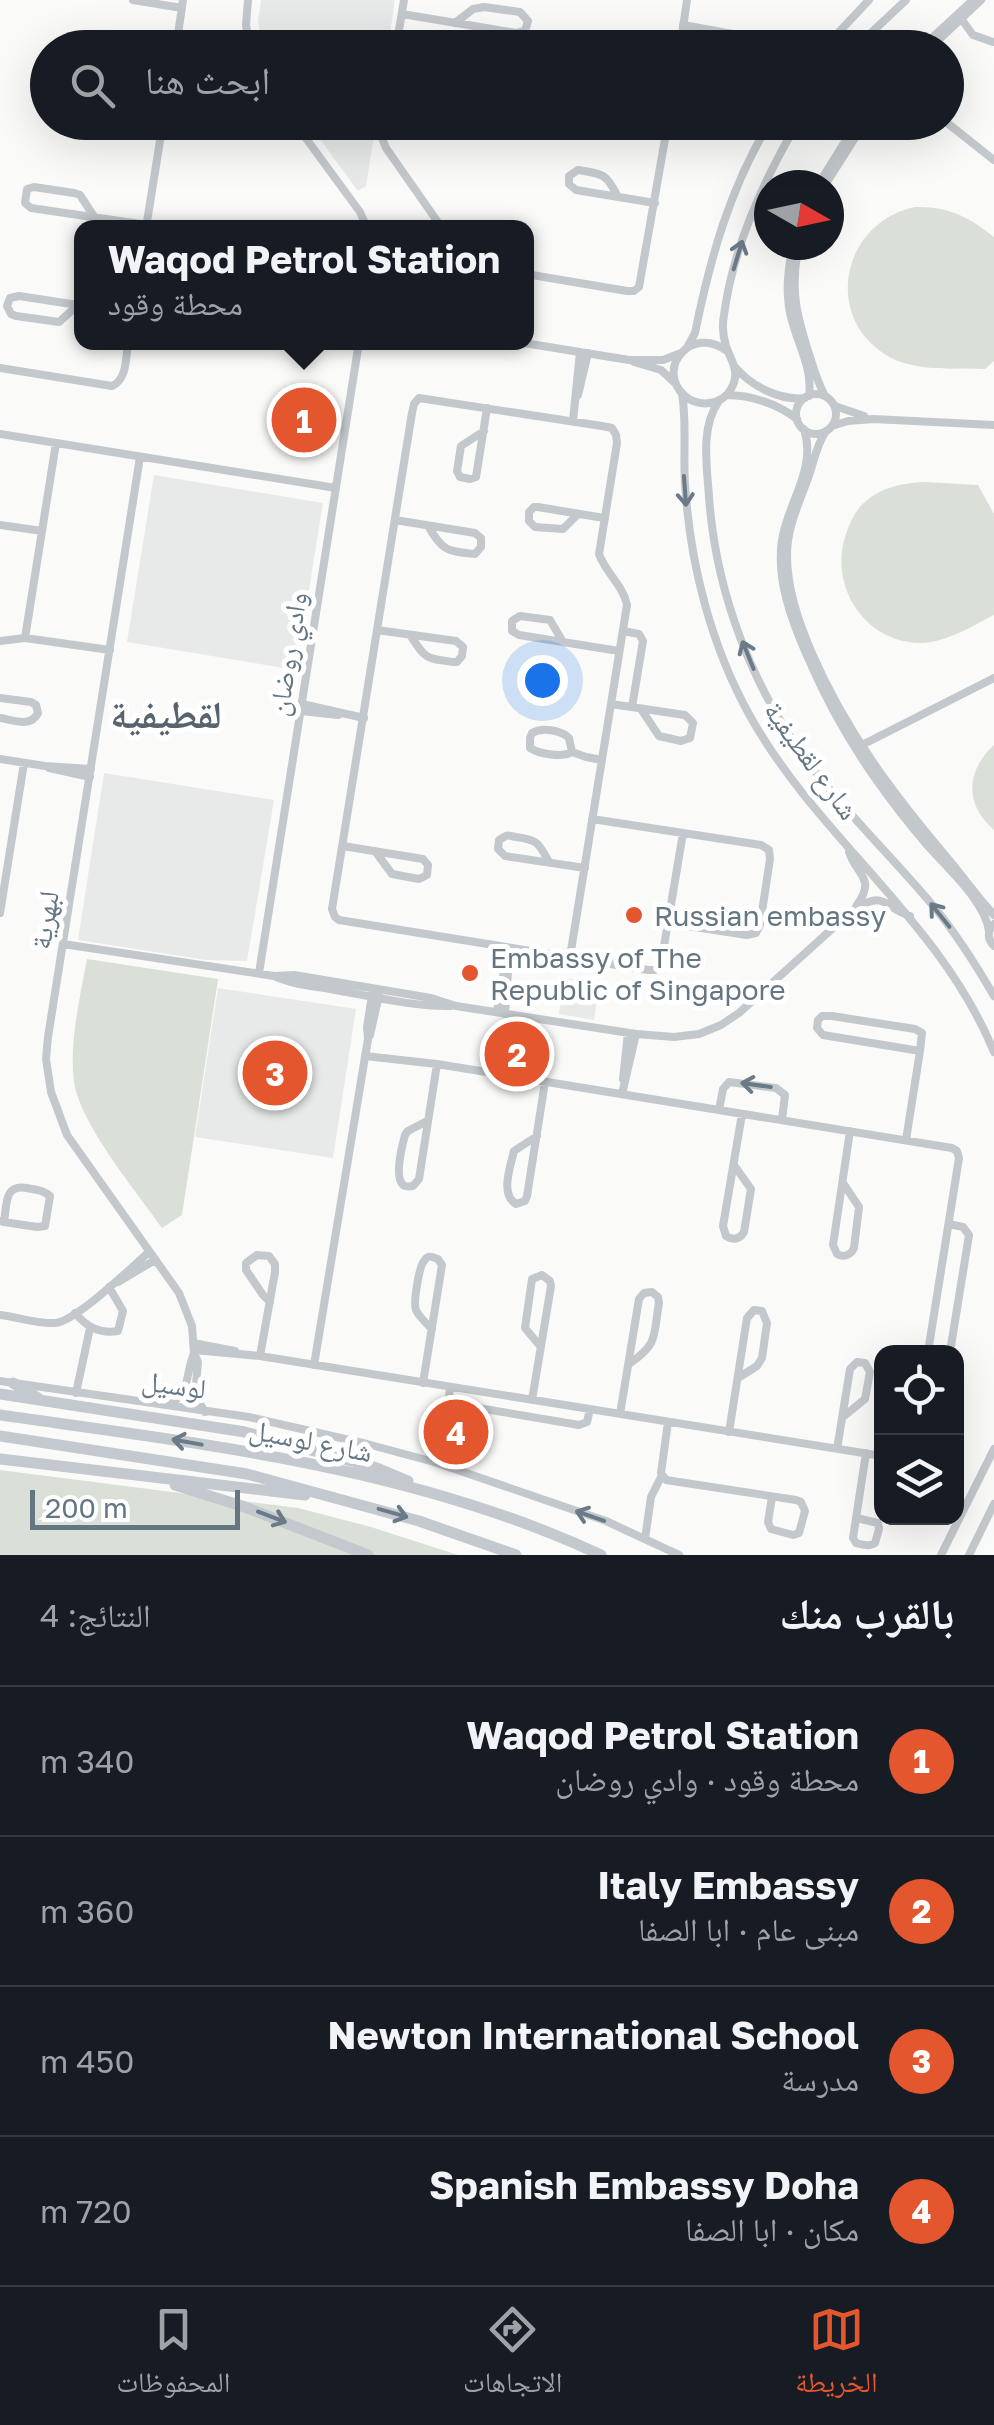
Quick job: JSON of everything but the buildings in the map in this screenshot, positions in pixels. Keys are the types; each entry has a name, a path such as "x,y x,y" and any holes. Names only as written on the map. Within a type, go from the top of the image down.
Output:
{"highway":[{"path":"7,1382 42,1400"},
{"path":"0,1394 268,1437 377,1468 420,1488"},
{"name":"شارع لوسيل","path":"0,1415 162,1438 420,1488 524,1523 601,1555"},
{"name":"شارع لوسيل","path":"0,1436 247,1474 419,1521 516,1555"},
{"path":"0,1458 329,1496"},
{"path":"156,1478 254,1510 368,1555"}],"street":[{"path":"133,0 182,4 178,30"},
{"path":"247,30 248,0"},
{"path":"399,30 404,0"},
{"path":"682,30 687,0"},
{"path":"841,30 869,0"},
{"path":"875,30 906,0"},
{"path":"947,30 972,0"},
{"path":"943,30 982,0"},
{"path":"455,23 484,6 520,12 528,21 525,30"},
{"path":"402,14 501,30"},
{"path":"960,16 973,35 993,42"},
{"path":"683,25 710,30"},
{"path":"964,136 994,160"},
{"path":"147,220 163,140"},
{"path":"307,140 364,220"},
{"path":"383,140 436,220"},
{"path":"534,275 637,289 665,140"},
{"path":"676,384 675,364 695,333 724,218 760,140"},
{"path":"727,351 724,316 740,248 764,184 788,140"},
{"path":"831,170 849,140"},
{"path":"618,196 602,174 574,170 569,176 568,184 576,190 654,203"},
{"path":"95,218 80,195 34,186 25,193 25,203 31,208 108,220"},
{"path":"795,260 793,289 809,374 807,397 798,408 807,462 791,514 786,554 792,607 811,658 858,747 896,802 994,915"},
{"path":"74,305 18,296 10,298 7,306 16,316 54,322 74,311"},
{"path":"791,514 808,479 818,443 836,418 834,406 799,335"},
{"path":"534,345 660,361 708,342 727,351 750,382 787,398 826,396"},
{"path":"0,368 112,386 122,378 127,350"},
{"name":"وادي روضان","path":"259,973 359,350"},
{"path":"573,422 584,353"},
{"path":"630,360 661,370 682,394 696,402 708,404 723,398 759,400 798,419"},
{"path":"723,398 734,384 736,366"},
{"path":"759,400 764,388"},
{"name":"شارع لقطيفية","path":"682,394 690,538 716,638 748,712 806,798 910,916 960,984 994,1052"},
{"path":"570,958 626,600 599,554 616,435 610,427 424,397 415,402 332,909 336,919 570,958 655,970 661,964 683,833"},
{"name":"شارع لقطيفية","path":"723,398 712,411 708,432 711,519 727,596 763,690 815,772 947,923 994,996"},
{"path":"782,409 787,398"},
{"path":"834,406 873,419"},
{"path":"484,431 461,446 457,470 460,477 476,477 484,431 488,408"},
{"path":"804,430 815,434 848,421 873,419 994,425"},
{"path":"0,434 336,488"},
{"path":"25,638 56,443"},
{"name":"لبهرية","path":"140,457 46,1059 56,1111 72,1144 187,1310 198,1362 195,1395 205,1412"},
{"path":"578,514 563,529 535,526 529,520 534,507 604,518"},
{"path":"395,520 474,533 481,538 481,547 475,554 446,549 428,526"},
{"path":"0,525 42,532"},
{"path":"563,642 550,620 520,616 512,621 512,630 519,635 619,651"},
{"path":"378,630 456,641 462,647 462,656 453,662 428,658 410,635"},
{"path":"611,704 636,708 690,718 690,738 684,741 659,736 636,708 642,641 639,634 622,631"},
{"path":"0,641 25,638 110,650"},
{"path":"858,747 994,678"},
{"path":"0,698 31,702 36,704 38,713 30,722 0,718"},
{"path":"301,707 364,718"},
{"path":"572,752 570,738 562,733 532,733 530,748 537,752 572,752 602,760"},
{"path":"0,759 90,773"},
{"path":"0,913 24,762"},
{"path":"592,818 767,848 770,859 756,933 750,936 668,923"},
{"path":"549,862 534,840 507,835 499,840 500,854 584,868"},
{"path":"343,846 375,851 423,859 428,864 426,875 419,879 392,874 375,851"},
{"path":"63,944 259,973 288,982 376,993 430,1006 456,1006 632,1034 684,1036 722,1025 739,1013 854,909 866,886 849,848"},
{"path":"974,895 992,927 989,940 994,946"},
{"path":"854,909 878,900 910,916"},
{"path":"501,1013 510,948"},
{"path":"314,1365 376,993"},
{"path":"906,1140 923,1036 915,1029 832,1016 818,1020 817,1028 823,1035 920,1051"},
{"path":"622,1094 624,1062 632,1034"},
{"path":"365,1056 437,1064 952,1148 959,1154 929,1345"},
{"path":"427,1121 404,1135 398,1176 405,1186 414,1186 419,1179 437,1064"},
{"path":"536,1136 516,1148 512,1155 506,1192 516,1204 527,1196 545,1082"},
{"path":"719,1110 728,1082 776,1088 784,1095 782,1120"},
{"path":"734,1165 751,1189 744,1232 732,1239 726,1236 723,1226 742,1114"},
{"path":"843,1183 858,1203 859,1211 852,1250 841,1256 833,1245 850,1131"},
{"path":"14,1188 44,1191 50,1196 45,1226 2,1222 14,1188"},
{"path":"950,1224 965,1229 969,1235 951,1345"},
{"path":"0,1314 56,1323 112,1285 149,1252"},
{"path":"260,1356 270,1302 275,1264 269,1256 256,1255 246,1263 246,1270 270,1302"},
{"path":"423,1382 432,1329 442,1265 431,1256 421,1266 414,1305 432,1329"},
{"path":"112,1285 156,1260"},
{"path":"532,1400 550,1286 542,1275 532,1279 524,1323 540,1346"},
{"path":"75,1313 90,1328 114,1332 120,1328 122,1308 112,1285"},
{"path":"620,1414 638,1299 652,1292 659,1303 652,1344 629,1364"},
{"path":"729,1432 747,1318 754,1310 762,1311 767,1323 762,1358 738,1378"},
{"path":"76,1393 90,1328"},
{"path":"167,1406 185,1390 194,1349 216,1346 244,1354 874,1455"},
{"path":"838,1449 850,1370 857,1362 864,1363 870,1372 865,1399 843,1418"},
{"name":"لوسيل","path":"7,1382 276,1423 434,1462 606,1521 679,1555"},
{"path":"450,1387 449,1398 455,1404 579,1424 587,1422 590,1409"},
{"path":"645,1539 652,1498 662,1476 668,1422"},
{"path":"940,1555 994,1449"},
{"path":"856,1518 866,1454"},
{"path":"662,1476 796,1500 803,1504 804,1511 799,1533 771,1529 768,1522 772,1497"},
{"path":"969,1555 994,1504"}],"shaded area":[{"path":"261,0 395,0 391,30 259,30"},
{"path":"320,140 373,140 366,186 358,191"},
{"path":"915,207 958,214 994,237 994,361 985,369 934,368 897,360 866,338 853,317 848,295 857,250 871,231 890,216"},
{"path":"154,475 323,503 296,670 127,642"},
{"path":"924,482 978,485 994,514 994,615 950,637 922,643 884,633 868,622 847,591 842,554 851,520 866,501 893,487"},
{"path":"994,745 994,830 977,809 972,788 978,766"},
{"path":"104,773 274,800 247,961 206,960 78,940"},
{"path":"87,959 218,979 182,1215 162,1228 111,1157 78,1099 73,1051"},
{"path":"565,978 599,985 594,1020 559,1014"},
{"path":"218,988 356,1009 333,1158 195,1137"},
{"path":"0,1470 298,1508 458,1555 0,1555"}],"place":[{"name":"Waqod Petrol Station","path":"304,420"},
{"name":"Russian embassy","path":"634,915"},
{"name":"Embassy of The Republic of Singapore","path":"470,973"},
{"name":"Italy Embassy","path":"517,1054"},
{"name":"Newton International School","path":"275,1073"},
{"name":"Spanish Embassy Doha","path":"456,1432"}],"district":[{"name":"لقطيفية","path":"166,713"}]}
